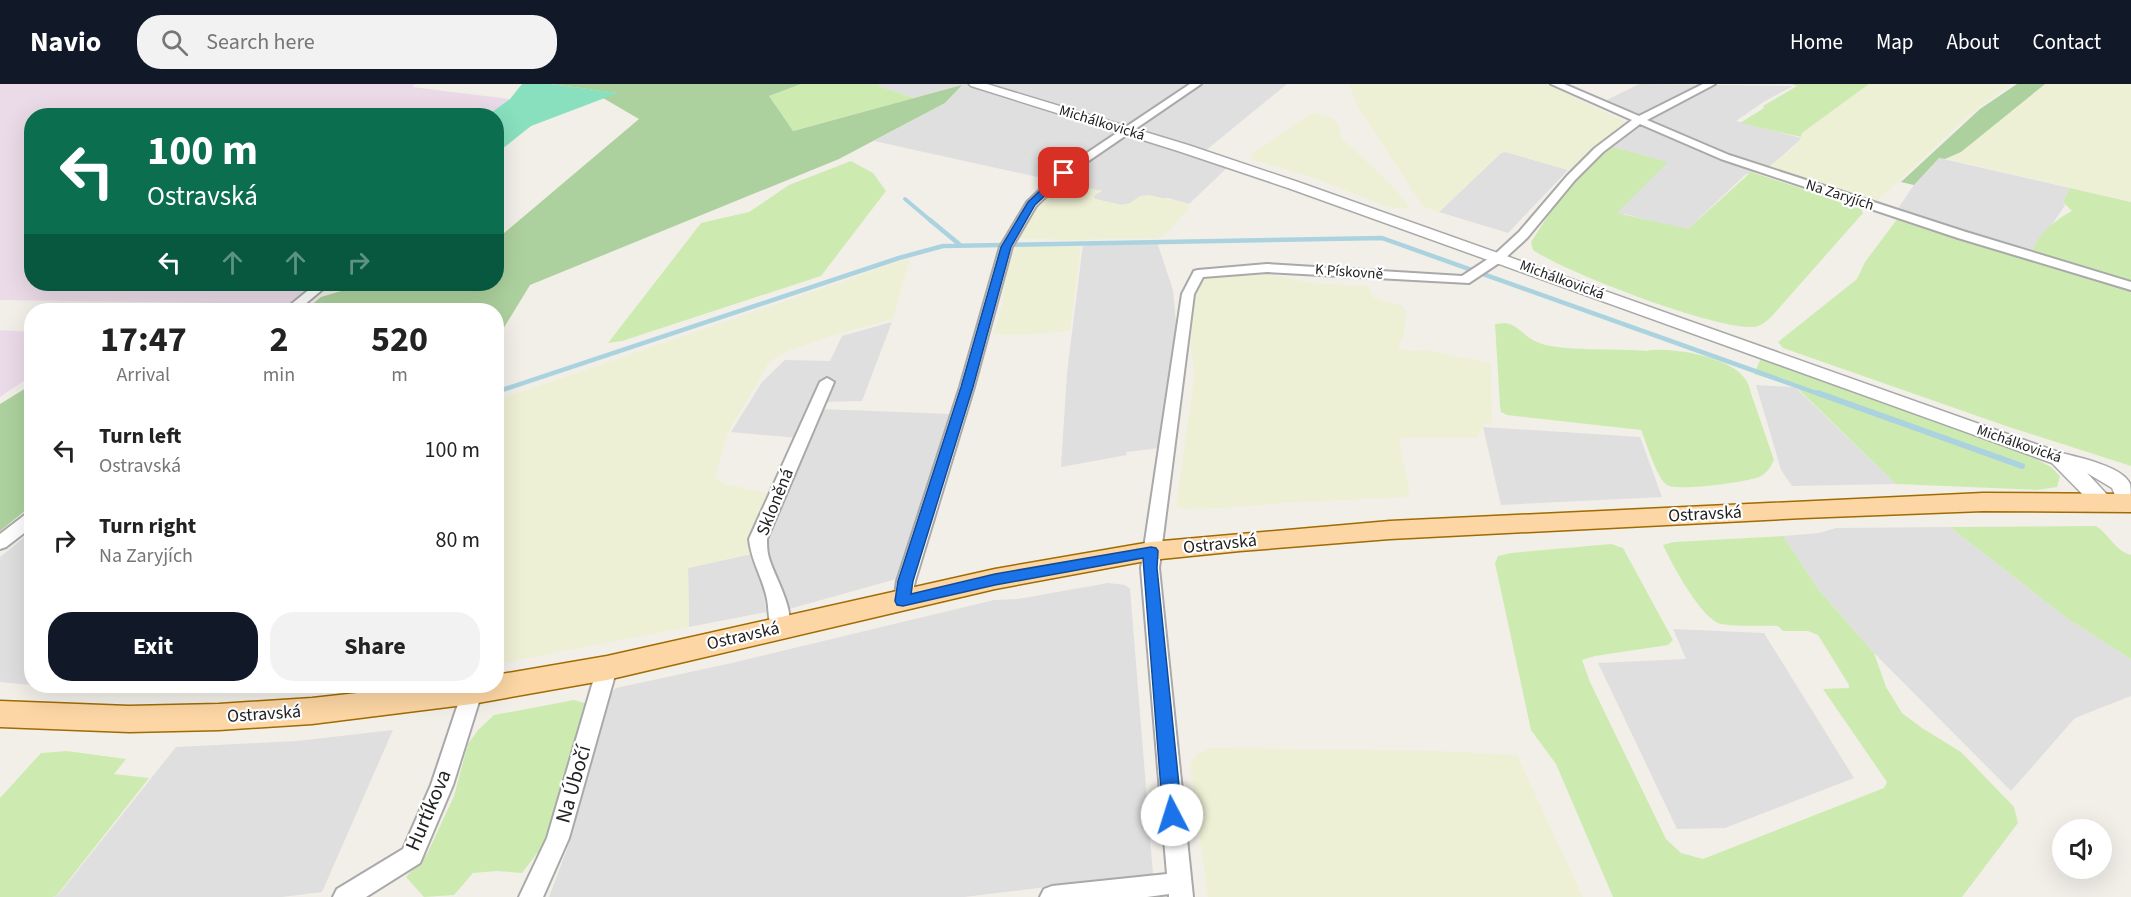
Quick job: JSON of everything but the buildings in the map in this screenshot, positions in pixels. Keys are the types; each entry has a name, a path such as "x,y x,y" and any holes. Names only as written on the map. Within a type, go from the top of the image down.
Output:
{"main road":[{"name":"Ostravská","path":"504,686 607,668 995,579 1151,551 1390,530 1803,509 2123,496"},
{"name":"Ostravská","path":"0,714 129,719 219,717 312,711 464,693"}],"street":[{"name":"Michálkovická","path":"976,84 1282,181 2054,457 2102,471 2128,496 2123,496"},
{"path":"903,601 906,581 967,387 1006,247 1024,214 1051,183 1196,84"},
{"name":"Na Zaryjích","path":"1556,84 1725,157 1962,235 2131,286"},
{"name":"K Pískovně","path":"1151,551 1188,294 1198,274 1267,268 1465,280 1498,258 1523,235 1549,202 1599,150 1637,120 1652,116 1710,84"},
{"path":"299,303 314,291"},
{"name":"Skloněná","path":"780,627 776,597 759,554 758,539 827,382"},
{"path":"2054,457 2074,472 2123,496"},
{"path":"0,543 24,524"},
{"path":"1052,897 1180,890 1150,568 1151,551"},
{"name":"Na Úbočí","path":"531,897 558,838 607,668"},
{"name":"Hurtíkova","path":"345,897 412,856 442,785 472,693"}],"shaded area":[{"path":"0,84 416,84 412,87 510,99 498,108 24,108 24,291 308,291 289,303 0,300"},
{"path":"881,84 1287,84 1199,156 1229,166 1189,204 1168,198 1122,205 1095,199 1093,196 1101,191 874,141 945,103 960,86 915,98 877,86"},
{"path":"1639,84 1793,86 1765,101 1736,121 1801,138 1765,171 1746,174 1688,229 1625,214 1614,216 1609,146 1646,122 1603,102"},
{"path":"1506,152 1568,170 1508,233 1439,212 1501,153"},
{"path":"1939,158 2070,188 2063,202 2065,205 2033,253 1897,210 1914,185"},
{"path":"1157,242 1173,290 1177,334 1159,448 1126,452 1127,455 1061,467 1067,373 1083,244"},
{"path":"892,322 862,401 824,402 835,379 823,378 799,438 731,432 762,382 785,360 830,361 842,336"},
{"path":"0,330 24,332 24,381 0,397"},
{"path":"1756,385 1795,387 1896,484 1792,486 1781,470"},
{"path":"821,409 950,414 900,578 789,609 765,540"},
{"path":"1483,427 1640,437 1662,497 1501,505"},
{"path":"1950,527 2068,619 2131,659 2131,696 2075,718 2011,791 1874,653 1818,589 1783,536 1819,533 1836,528"},
{"path":"24,538 24,684 0,682 0,557"},
{"path":"751,554 762,580 766,612 689,627 688,568"},
{"path":"1108,583 1125,585 1130,589 1153,874 964,897 549,897 570,841 610,694 616,688 732,663 994,600 1018,599"},
{"path":"1673,629 1764,633 1854,778 1725,828 1677,829 1598,663 1686,659"},
{"path":"393,730 322,892 282,897 53,897 59,894 176,747 297,741"}],"green space":[{"path":"522,84 551,84 618,93 531,126 504,147 504,108 498,108 510,99"},
{"path":"551,84 801,84 769,96 793,131 962,85 945,103 839,159 530,285 504,328 504,303 314,303 321,297 341,291 504,291 504,233 639,119 603,98 616,93"},
{"path":"801,84 881,84 878,86 915,98 792,131 769,96"},
{"path":"1349,84 1547,84 1625,122 1568,170 1506,152 1501,153 1439,212 1423,207 1357,105"},
{"path":"1792,84 1869,84 1802,133 1801,137 1740,123 1797,86"},
{"path":"1869,84 2011,84 1969,115 1873,205 1846,193 1764,170 1791,150 1800,140 1802,133"},
{"path":"2017,84 2045,84 1961,152 1945,159 1939,158 1914,185 1901,182 1980,109"},
{"path":"2045,84 2131,84 2131,202 1944,158 1961,152"},
{"path":"1312,113 1334,118 1340,128 1341,137 1392,186 1409,206 1407,209 1388,207 1314,178 1251,159 1252,154"},
{"path":"1609,146 1668,162 1617,213 1688,229 1751,172 1852,205 1861,209 1863,213 1772,316 1763,323 1753,327 1707,319 1607,285 1533,250 1531,242 1560,197"},
{"path":"851,161 873,173 886,191 821,276 622,341 608,343 701,223 749,212 789,185"},
{"path":"1060,183 1102,191 1094,196 1095,199 1112,203 1122,205 1140,196 1149,195 1189,204 1188,210 1164,236 1159,238 1066,240 1020,238 1033,211 1046,194"},
{"path":"2070,188 2131,202 2131,285 2033,253 2042,234 2072,211 2063,202"},
{"path":"1898,218 2131,289 2131,466 2006,426 1783,348 1778,342 1857,279 1865,262"},
{"path":"1081,246 1070,331 1022,335 993,334 1003,303 1005,278 1016,247"},
{"path":"910,258 893,319 834,335 783,353 769,362 728,433 715,477 725,484 772,494 751,554 688,568 689,627 504,663 504,398"},
{"path":"1262,273 1312,283 1368,286 1374,298 1402,306 1406,310 1404,334 1398,348 1409,351 1425,350 1491,363 1492,423 1483,425 1477,438 1401,438 1399,441 1410,494 1406,497 1224,508 1186,509 1176,506 1195,372 1191,352 1192,286 1205,275"},
{"path":"1505,323 1514,326 1532,340 1547,345 1589,349 1670,350 1700,355 1728,365 1739,372 1747,382 1774,460 1773,463 1764,474 1752,479 1712,486 1673,487 1667,485 1659,475 1641,430 1507,415 1501,412 1495,324"},
{"path":"1761,358 2025,453 2051,467 2060,476 2057,487 2037,490 1896,484 1796,387 1754,374"},
{"path":"24,389 24,512 0,531 0,404"},
{"path":"2096,526 2120,550 2131,555 2131,659 2068,619 1950,527"},
{"path":"1783,536 1818,589 1874,653 1886,687 1902,713 1961,752 2014,807 2018,823 1962,897 1613,897 1556,764 1531,730 1495,563 1498,556 1611,544 1623,548 1673,640 1668,645 1582,660 1590,682 1666,839 1681,853 1703,859 1884,788 1887,782 1823,689 1849,688 1849,685 1818,635 1808,631 1783,631 1778,626 1728,625 1713,620 1688,590 1663,545 1674,542"},
{"path":"574,700 591,705 551,835 522,873 497,871 473,873 454,895 424,897 406,877 427,854 454,796 468,744 478,730 494,715"},
{"path":"1211,748 1439,751 1517,755 1583,897 1208,897 1190,765 1196,755"},
{"path":"67,751 126,759 114,774 149,778 58,894 53,897 0,897 0,798 41,753"}],"waterway":[{"path":"905,199 931,221"},
{"path":"930,220 959,244"},
{"path":"504,389 899,258 943,246 1382,238 1822,395"},
{"path":"1818,393 2022,466"}],"route":[{"path":"1064,173 1031,204 1006,247 967,387 906,581 903,601 995,579 1151,551 1150,568 1172,815"}]}
